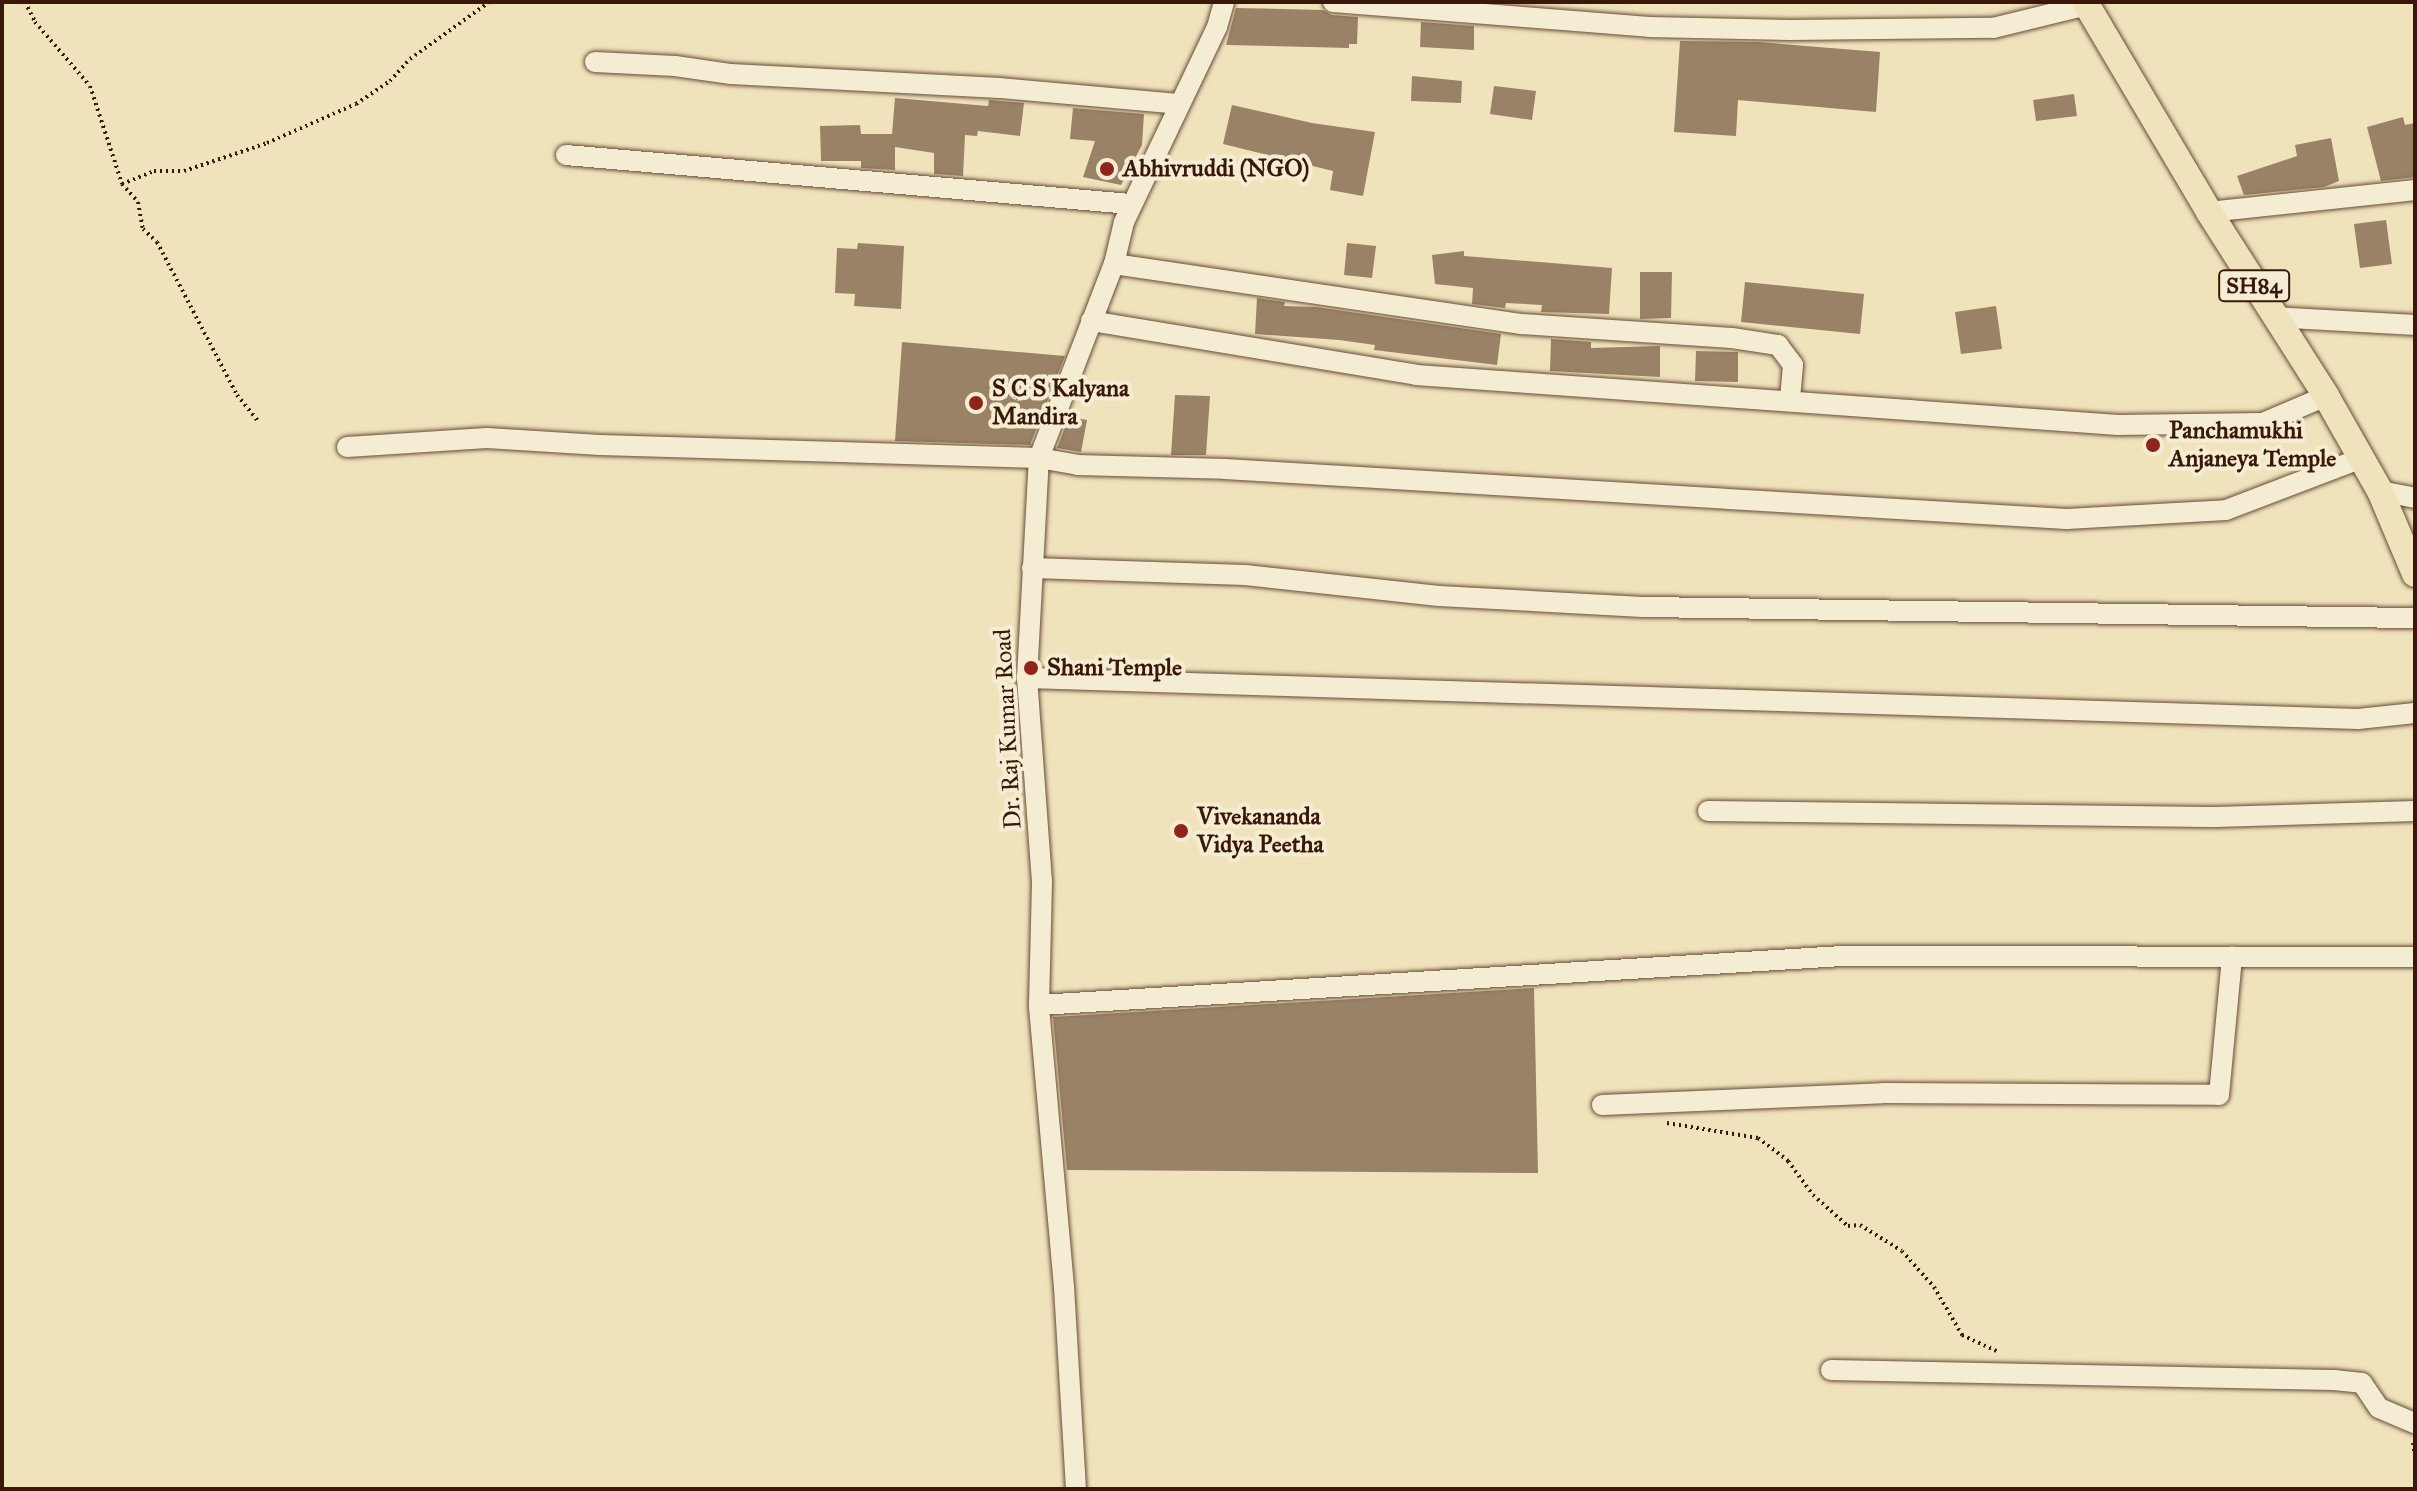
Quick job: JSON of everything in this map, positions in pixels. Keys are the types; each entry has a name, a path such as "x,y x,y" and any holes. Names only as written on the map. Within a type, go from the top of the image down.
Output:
{"main road":[{"name":"SH84","path":"2086,4 2209,212 2362,458 2380,491 2415,574"}],"street":[{"name":"Dr. Raj Kumar Road","path":"1076,1489 1064,1287 1039,1005 1042,882 1027,678 1039,458 1114,264 1131,204 1217,27 1224,2"},
{"path":"1333,2 1649,27 1790,30 1993,28 2086,4"},
{"path":"595,62 675,66 731,74 1000,88 1179,104"},
{"path":"566,155 1131,204"},
{"path":"2209,212 2415,190"},
{"path":"1114,264 1522,324 1732,338 1778,345 1793,365 1790,401"},
{"path":"2273,317 2415,325"},
{"path":"1091,321 1416,375 2118,425 2263,423 2326,396"},
{"path":"347,447 487,438 600,445 1039,458 1077,465 1225,469 2067,519 2226,510 2362,458"},
{"path":"2380,491 2415,498"},
{"path":"1032,568 1245,575 1439,596 1643,607 2415,618"},
{"path":"1027,678 2358,719 2415,713"},
{"path":"1708,811 2216,817 2415,811"},
{"path":"1039,1005 1842,956 2415,957"},
{"path":"1602,1105 1883,1093 2219,1095 2232,957"},
{"path":"1831,1370 2019,1371 2362,1383 2379,1408 2415,1423"}],"path":[{"path":"25,2 35,22 90,86 122,184 138,202 143,229 157,242 237,395 259,422"},
{"path":"122,184 154,171 184,171 267,143 356,104 390,81 410,59 489,2"},
{"path":"1655,1120 1682,1128 1758,1138 1788,1161 1813,1195 1848,1226 1860,1225 1902,1251 1934,1287 1962,1335 2010,1357 2019,1371"}],"building":[{"path":"1236,8 1323,10 1332,15 1358,17 1357,44 1349,44 1349,48 1226,45"},
{"path":"1421,22 1474,26 1474,50 1420,47"},
{"path":"1680,41 1758,42 1880,52 1876,112 1738,100 1736,136 1674,132"},
{"path":"1412,76 1462,81 1461,103 1411,101"},
{"path":"1494,86 1536,91 1532,120 1490,114"},
{"path":"2074,94 2077,116 2036,121 2033,100"},
{"path":"895,98 988,106 989,100 1024,103 1020,136 978,131 977,136 965,135 963,176 934,174 934,153 895,147 895,170 861,168 861,161 821,161 820,126 860,125 861,134 892,134"},
{"path":"1232,105 1312,123 1375,132 1363,196 1330,190 1333,171 1223,144"},
{"path":"1073,108 1144,114 1142,145 1121,185 1083,177 1095,141 1070,139"},
{"path":"2403,117 2405,125 2415,123 2415,177 2381,181 2367,127"},
{"path":"2331,138 2339,181 2324,187 2244,195 2237,176 2297,156 2295,145"},
{"path":"2386,220 2392,264 2360,268 2354,224"},
{"path":"858,243 904,246 901,309 854,306 855,294 835,293 837,248 857,249"},
{"path":"1347,243 1376,246 1372,278 1344,275"},
{"path":"1464,251 1464,256 1612,268 1609,314 1541,312 1542,305 1506,303 1505,308 1472,304 1473,288 1435,284 1432,255"},
{"path":"1640,272 1672,272 1671,318 1640,319"},
{"path":"1745,282 1864,294 1860,334 1741,322"},
{"path":"1257,298 1285,302 1284,306 1316,307 1501,334 1497,365 1374,350 1375,345 1339,340 1255,334"},
{"path":"1996,306 2002,349 1961,354 1955,312"},
{"path":"1551,339 1591,342 1591,348 1660,346 1660,377 1550,371"},
{"name":"S C S Kalyana Mandira","path":"902,342 1065,356 1030,445 895,441"},
{"path":"1696,351 1738,352 1738,382 1695,381"},
{"path":"1175,395 1210,396 1206,455 1171,455"},
{"path":"1069,417 1087,420 1081,452 1057,448"},
{"path":"1534,988 1538,1173 1067,1170 1053,1017"}],"place":[{"name":"Abhivruddi (NGO)","path":"1107,169"},
{"name":"S C S Kalyana Mandira","path":"976,403"},
{"name":"Panchamukhi Anjaneya Temple","path":"2153,445"},
{"name":"Shani Temple","path":"1031,668"},
{"name":"Vivekananda Vidya Peetha","path":"1181,831"}]}
